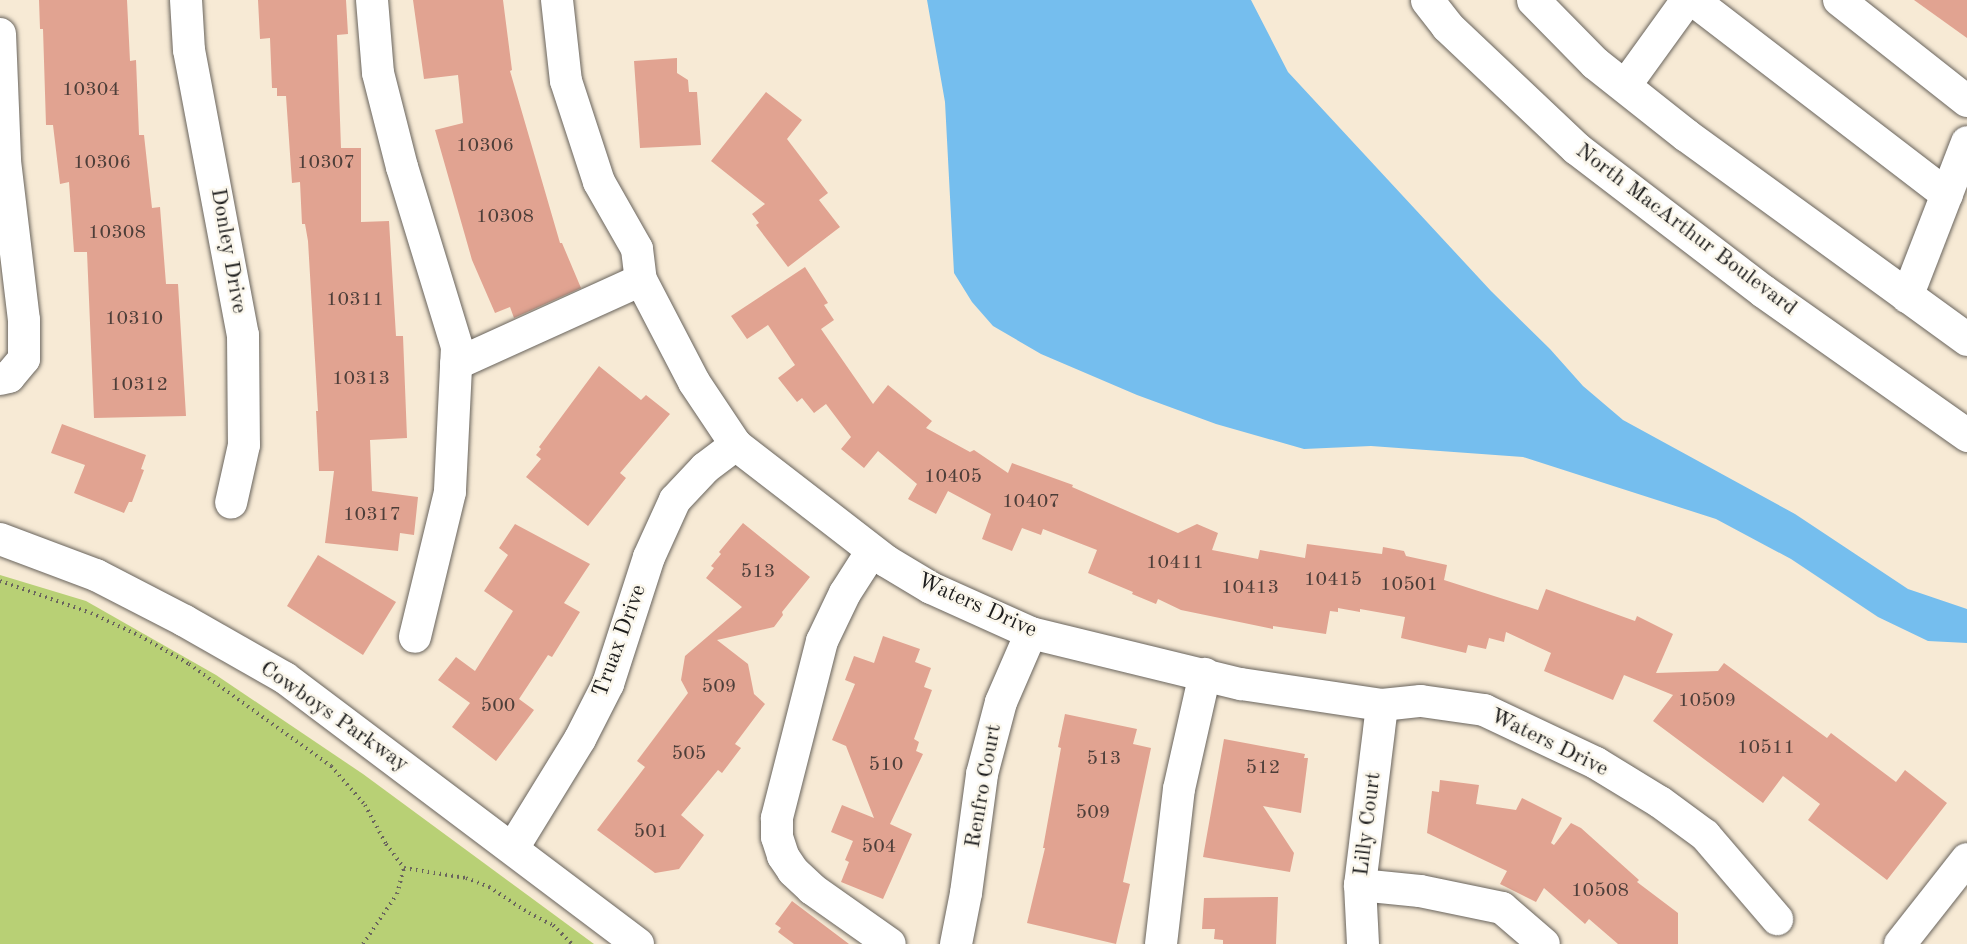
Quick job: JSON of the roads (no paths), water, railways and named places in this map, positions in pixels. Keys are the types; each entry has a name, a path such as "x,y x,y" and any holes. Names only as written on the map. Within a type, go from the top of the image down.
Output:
{"main road":[{"name":"North MacArthur Boulevard","path":"1427,0 1447,26 1576,148 1763,291 1967,435"},
{"path":"1533,0 1595,63 1686,135 1967,339"}],"street":[{"name":"Donley Drive","path":"186,0 189,51 243,336 244,445 231,503"},
{"path":"372,0 378,73 402,167 457,347 450,492 415,637"},
{"name":"Waters Drive","path":"557,0 566,81 599,182 637,249 641,280 693,382 736,445 872,551 931,588 1031,633 1241,684 1382,705 1421,701 1484,710 1596,764 1660,802 1705,835 1777,919"},
{"path":"1625,86 1687,0"},
{"path":"1693,0 1947,195"},
{"path":"1839,0 1967,101"},
{"path":"0,34 5,161 24,320 24,359 9,377 0,379"},
{"path":"1907,297 1967,142"},
{"path":"456,364 641,280"},
{"name":"Truax Drive","path":"513,848 580,739 608,684 649,558 675,500 705,468 736,445"},
{"name":"Cowboys Parkway","path":"0,538 96,575 185,621 285,678 638,944"},
{"path":"872,551 845,593 822,641 777,818 777,837 783,856 793,871 812,889 890,944"},
{"name":"Renfro Court","path":"956,944 966,893 982,774 1001,702 1031,633"},
{"path":"1161,944 1179,789 1205,674"},
{"name":"Lilly Court","path":"1363,944 1360,885 1382,705"},
{"path":"1900,944 1967,859"},
{"path":"1360,885 1420,891 1502,908 1544,944"}],"water":[{"path":"927,0 1251,0 1288,72 1491,291 1550,349 1583,386 1623,420 1795,514 1908,589 1967,609 1967,643 1928,641 1878,617 1791,559 1716,519 1523,457 1371,446 1304,449 1216,424 1137,395 1041,354 993,326 972,302 954,273 945,102"}]}
